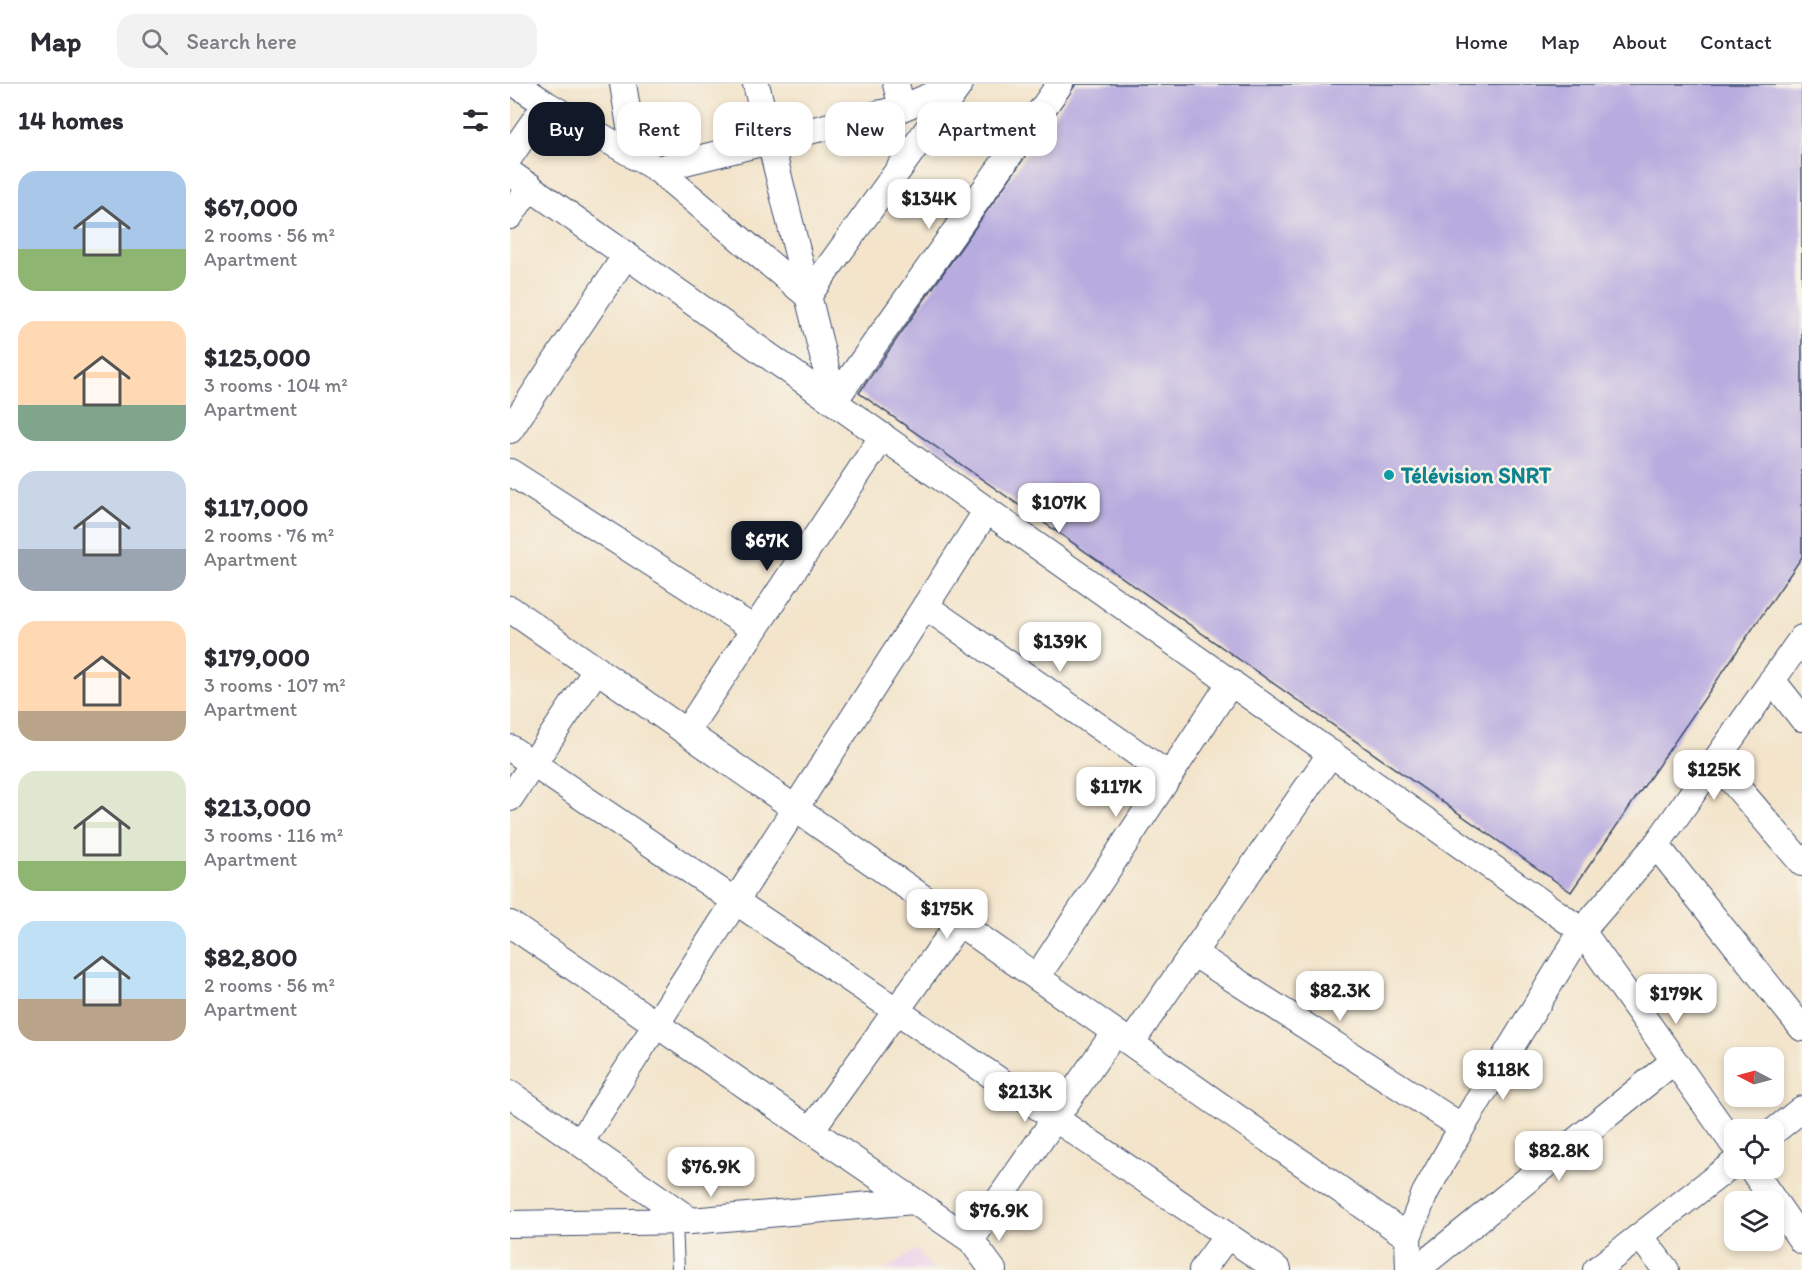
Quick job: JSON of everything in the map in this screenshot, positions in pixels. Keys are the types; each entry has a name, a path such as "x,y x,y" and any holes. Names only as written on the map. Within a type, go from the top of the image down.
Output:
{"street":[{"path":"516,84 543,102"},
{"path":"623,84 646,163"},
{"path":"756,84 760,102"},
{"path":"808,296 960,84"},
{"path":"813,125 899,96 960,84"},
{"path":"834,401 1059,85"},
{"path":"510,156 528,130"},
{"path":"605,139 646,163 808,296"},
{"path":"646,163 713,151"},
{"path":"774,156 834,401"},
{"path":"510,216 520,180 1582,931 1724,1131"},
{"path":"510,430 626,255"},
{"path":"686,732 883,436"},
{"path":"510,472 754,629"},
{"path":"580,1143 987,510"},
{"path":"925,606 1170,776"},
{"path":"510,609 1408,1237"},
{"path":"1409,1270 1408,1237 1425,1193 1462,1127 1582,931 1656,845 1802,638"},
{"path":"510,798 597,669"},
{"path":"1772,680 1802,718"},
{"path":"1037,977 1231,682"},
{"path":"510,748 1278,1270"},
{"path":"971,1240 1055,1119 1193,953 1331,753"},
{"path":"1715,761 1802,863"},
{"path":"1656,845 1802,1028"},
{"path":"811,1130 959,923"},
{"path":"510,924 971,1240 993,1270 998,1270"},
{"path":"1193,953 1462,1127"},
{"path":"1416,1270 1674,1061"},
{"path":"510,1094 580,1143 683,1221"},
{"path":"1784,1123 1802,1109"},
{"path":"1596,1270 1724,1170"},
{"path":"1758,1179 1802,1242"},
{"path":"510,1224 683,1221 914,1201"},
{"path":"1202,1270 1227,1236"},
{"path":"1640,1236 1666,1270"}],"lane":[{"path":"678,1270 683,1221"}],"shaded area":[{"path":"917,1249 933,1270 884,1270"}],"building":[{"name":"Télévision SNRT","path":"1076,84 1802,84 1802,557 1571,892 859,393 1025,156 1057,156 1057,111"}],"place":[{"name":"Télévision SNRT","path":"1389,475"}]}
